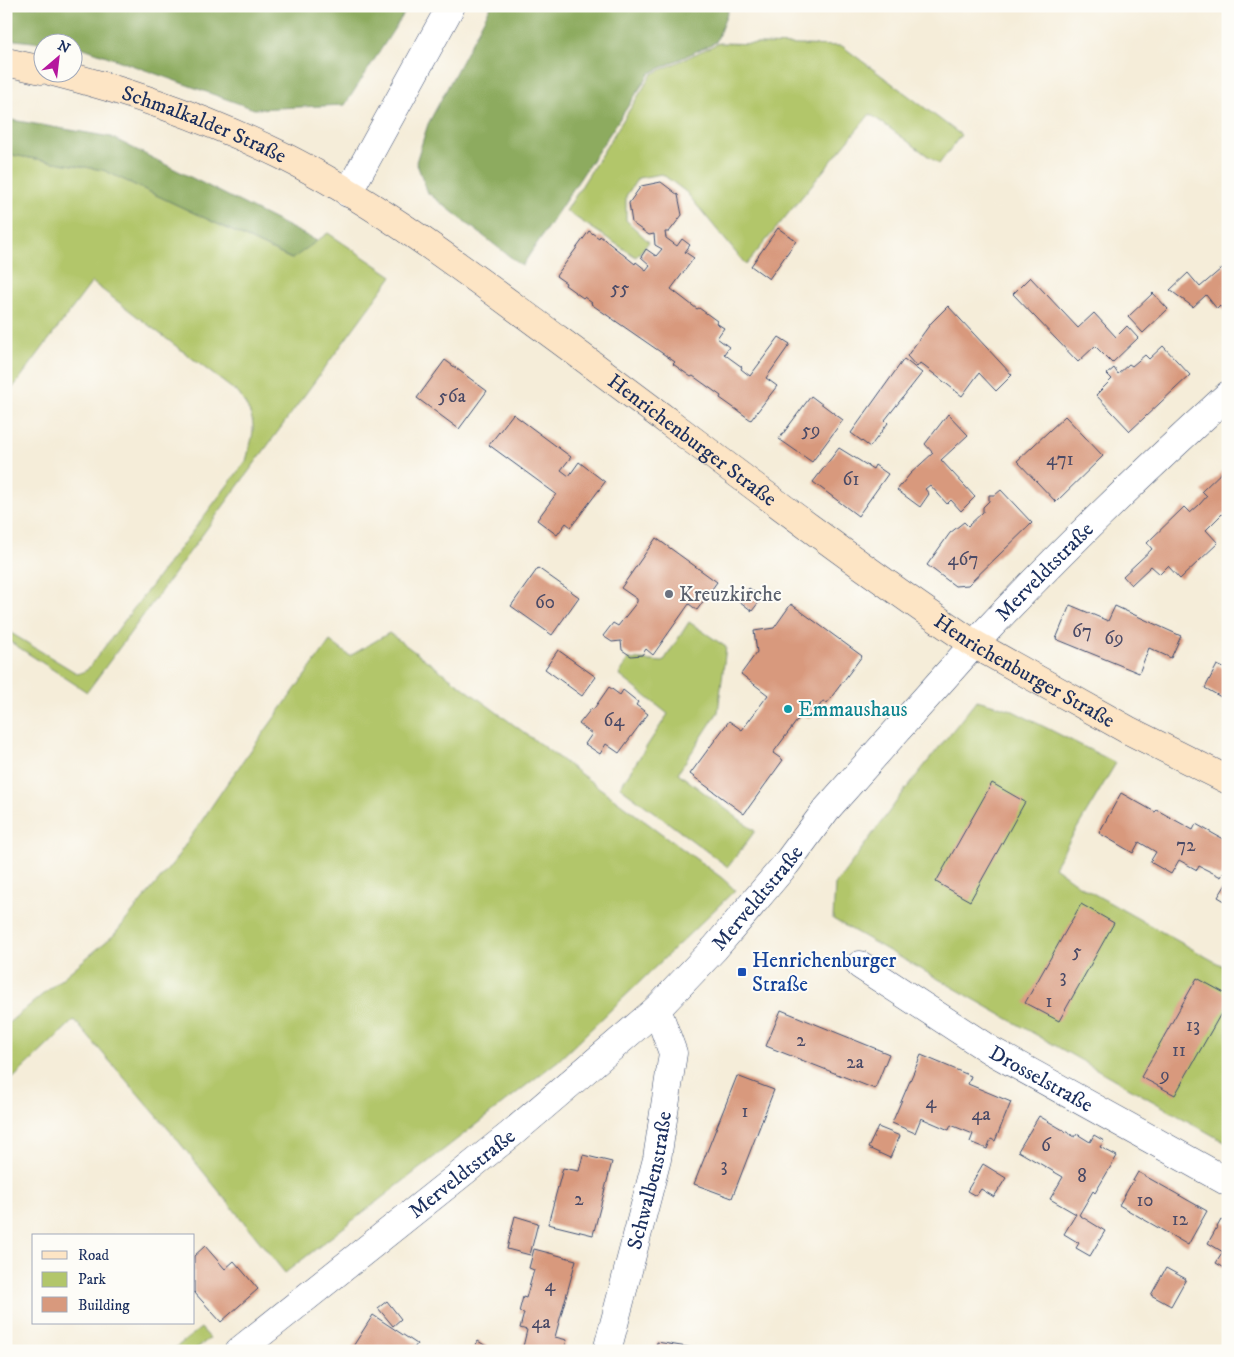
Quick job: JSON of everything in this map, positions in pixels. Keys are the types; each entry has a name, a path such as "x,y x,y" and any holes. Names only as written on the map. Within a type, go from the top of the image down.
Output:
{"main road":[{"path":"6,62 32,68"},
{"name":"Schmalkalder Straße","path":"82,80 148,99 200,118 282,156 348,193"},
{"name":"Henrichenburger Straße","path":"348,193 444,257 924,610 974,644 1128,730 1228,780"}],"street":[{"path":"348,193 451,6"},
{"name":"Merveldtstraße","path":"239,1351 510,1134 657,1009 715,948 786,864 826,810 1028,585 1136,480 1228,395"},
{"name":"Drosselstraße","path":"860,965 990,1050 1228,1182"},
{"name":"Schwalbenstraße","path":"607,1351 657,1159 673,1052 657,1009"}],"green space":[{"path":"6,6 409,6 345,105 254,109 82,48 82,32 32,32 32,42 6,39"},
{"path":"491,6 730,6 716,42 650,73 522,266 428,193 416,162 428,124"},
{"path":"719,43 842,46 961,135 939,164 870,114 746,265 686,192 662,174 638,178 626,196 626,220 649,242 636,257 566,211 652,74"},
{"path":"6,119 111,137 317,241 292,259 103,170 6,154"},
{"path":"6,154 103,170 291,259 328,233 392,276 87,692 6,639 6,630 78,674 87,670 246,461 253,433 252,419 239,394 92,282 6,397"},
{"path":"689,622 726,647 718,712 678,773 755,831 728,867 620,787 668,714 619,675 628,659 663,662"},
{"path":"389,633 722,878 735,890 559,1060 285,1273 171,1132 74,1020 6,1085 6,1025 114,935 173,863 228,782 330,641 350,656"},
{"path":"977,700 1009,709 1116,763 1054,867 1080,886 1228,969 1228,1144 833,919 835,885 905,790"},
{"path":"201,1328 210,1338 193,1351 171,1351"}],"building":[{"path":"661,182 678,195 682,215 669,232 665,232 666,238 677,246 682,239 690,245 685,252 694,258 671,289 724,328 717,338 729,347 724,354 742,367 741,369 750,376 779,337 790,344 766,378 777,386 751,420 720,398 721,396 673,364 675,362 565,285 566,283 556,276 589,231 599,238 600,236 635,264 636,262 646,270 650,265 641,257 646,249 656,256 662,249 655,245 654,234 649,235 632,223 629,203 641,186"},
{"path":"778,228 796,241 769,279 751,266"},
{"path":"1228,263 1228,315 1220,306 1217,309 1206,295 1193,307 1170,290 1188,273 1200,287"},
{"path":"1030,277 1078,328 1094,313 1116,337 1127,326 1138,338 1112,363 1095,346 1078,362 1013,294"},
{"path":"1153,293 1168,309 1143,333 1128,317"},
{"path":"948,306 1012,375 996,391 979,373 962,396 920,363 917,367 907,356 931,323"},
{"path":"1163,346 1190,375 1130,431 1096,395 1112,379 1107,374 1114,368 1118,374 1129,364 1132,366 1145,355 1149,359"},
{"path":"904,359 922,373 885,420 888,423 870,447 851,433"},
{"path":"445,360 487,391 459,429 417,398"},
{"path":"811,396 843,420 812,462 779,439"},
{"path":"513,414 571,457 561,470 569,476 579,462 605,482 571,527 566,523 557,535 537,520 556,494 489,445"},
{"path":"948,414 968,435 941,460 975,497 961,511 951,500 947,504 930,485 925,489 929,494 920,507 897,490 910,474 933,453 925,444"},
{"path":"1065,416 1103,456 1056,502 1017,461"},
{"path":"839,448 873,469 875,465 888,474 858,516 813,482"},
{"path":"1228,466 1228,518 1223,513 1206,530 1218,543 1180,579 1168,566 1160,574 1151,566 1131,585 1123,576 1152,549 1147,543 1184,507 1190,513 1199,505 1207,496 1202,491"},
{"path":"1001,490 1032,523 968,585 955,586 927,565 950,533 964,522 968,526 983,512 983,507 989,501 989,495 995,495"},
{"name":"Kreuzkirche","path":"656,538 717,582 697,610 689,604 653,655 646,649 642,655 631,656 622,650 621,641 612,642 603,636 613,623 618,626 637,602 637,599 621,588"},
{"path":"538,568 579,597 552,635 511,606"},
{"path":"749,588 762,598 752,611 739,601"},
{"name":"Emmaushaus","path":"791,604 862,656 827,703 823,701 810,719 802,714 773,753 783,760 744,814 690,774 729,721 742,730 768,695 741,674 757,652 754,631 774,628"},
{"path":"1070,605 1108,621 1115,606 1181,636 1171,658 1149,648 1139,673 1056,639"},
{"path":"558,650 596,677 582,696 545,669"},
{"path":"1217,665 1228,670 1228,701 1205,688"},
{"path":"609,687 620,695 623,690 638,702 636,705 648,714 619,753 606,744 600,754 585,744 592,734 579,724 591,709 593,710"},
{"path":"992,783 1025,802 970,901 936,882"},
{"path":"1121,793 1193,830 1196,824 1228,842 1228,865 1221,877 1199,866 1197,870 1179,860 1171,874 1150,862 1156,852 1139,842 1133,853 1099,833"},
{"path":"1228,881 1228,903 1218,897"},
{"path":"1081,904 1114,923 1059,1021 1025,1003"},
{"path":"1197,978 1228,995 1228,1001 1175,1095 1141,1077"},
{"path":"781,1010 889,1054 875,1089 766,1046"},
{"path":"921,1055 971,1076 968,1084 1011,1102 995,1141 991,1139 987,1149 970,1142 973,1134 951,1125 949,1130 921,1118 915,1133 892,1123"},
{"path":"737,1076 774,1090 732,1198 694,1184"},
{"path":"1039,1116 1075,1137 1077,1134 1090,1142 1094,1135 1104,1141 1100,1147 1117,1156 1095,1193 1093,1191 1079,1215 1105,1231 1090,1256 1076,1248 1079,1243 1064,1234 1076,1214 1050,1199 1063,1177 1018,1151"},
{"path":"878,1127 900,1136 890,1158 868,1148"},
{"path":"583,1155 612,1162 593,1235 548,1224 563,1168 579,1171"},
{"path":"983,1164 1006,1178 994,1197 981,1189 976,1196 967,1191"},
{"path":"1138,1172 1207,1211 1188,1245 1119,1205"},
{"path":"515,1216 538,1223 530,1255 507,1249"},
{"path":"1221,1220 1228,1224 1228,1270 1216,1263 1223,1252 1208,1243"},
{"path":"205,1246 225,1269 234,1261 258,1289 221,1322 195,1293 195,1255"},
{"path":"534,1249 576,1260 555,1337 567,1340 564,1351 522,1351 527,1330 520,1328 524,1313 519,1312 523,1297 526,1298 534,1270 529,1268"},
{"path":"1166,1268 1186,1279 1171,1306 1151,1295"},
{"path":"387,1301 401,1319 393,1326 378,1308"},
{"path":"373,1315 417,1344 412,1351 350,1351"},
{"path":"478,1341 494,1351 472,1351"},
{"path":"657,1342 693,1348 693,1351 656,1351"}],"railway":[{"path":"1169,6 1228,9"}],"place":[{"name":"Kreuzkirche","path":"669,594"},
{"name":"Emmaushaus","path":"788,709"},
{"name":"Henrichenburger Straße","path":"742,972"}]}
